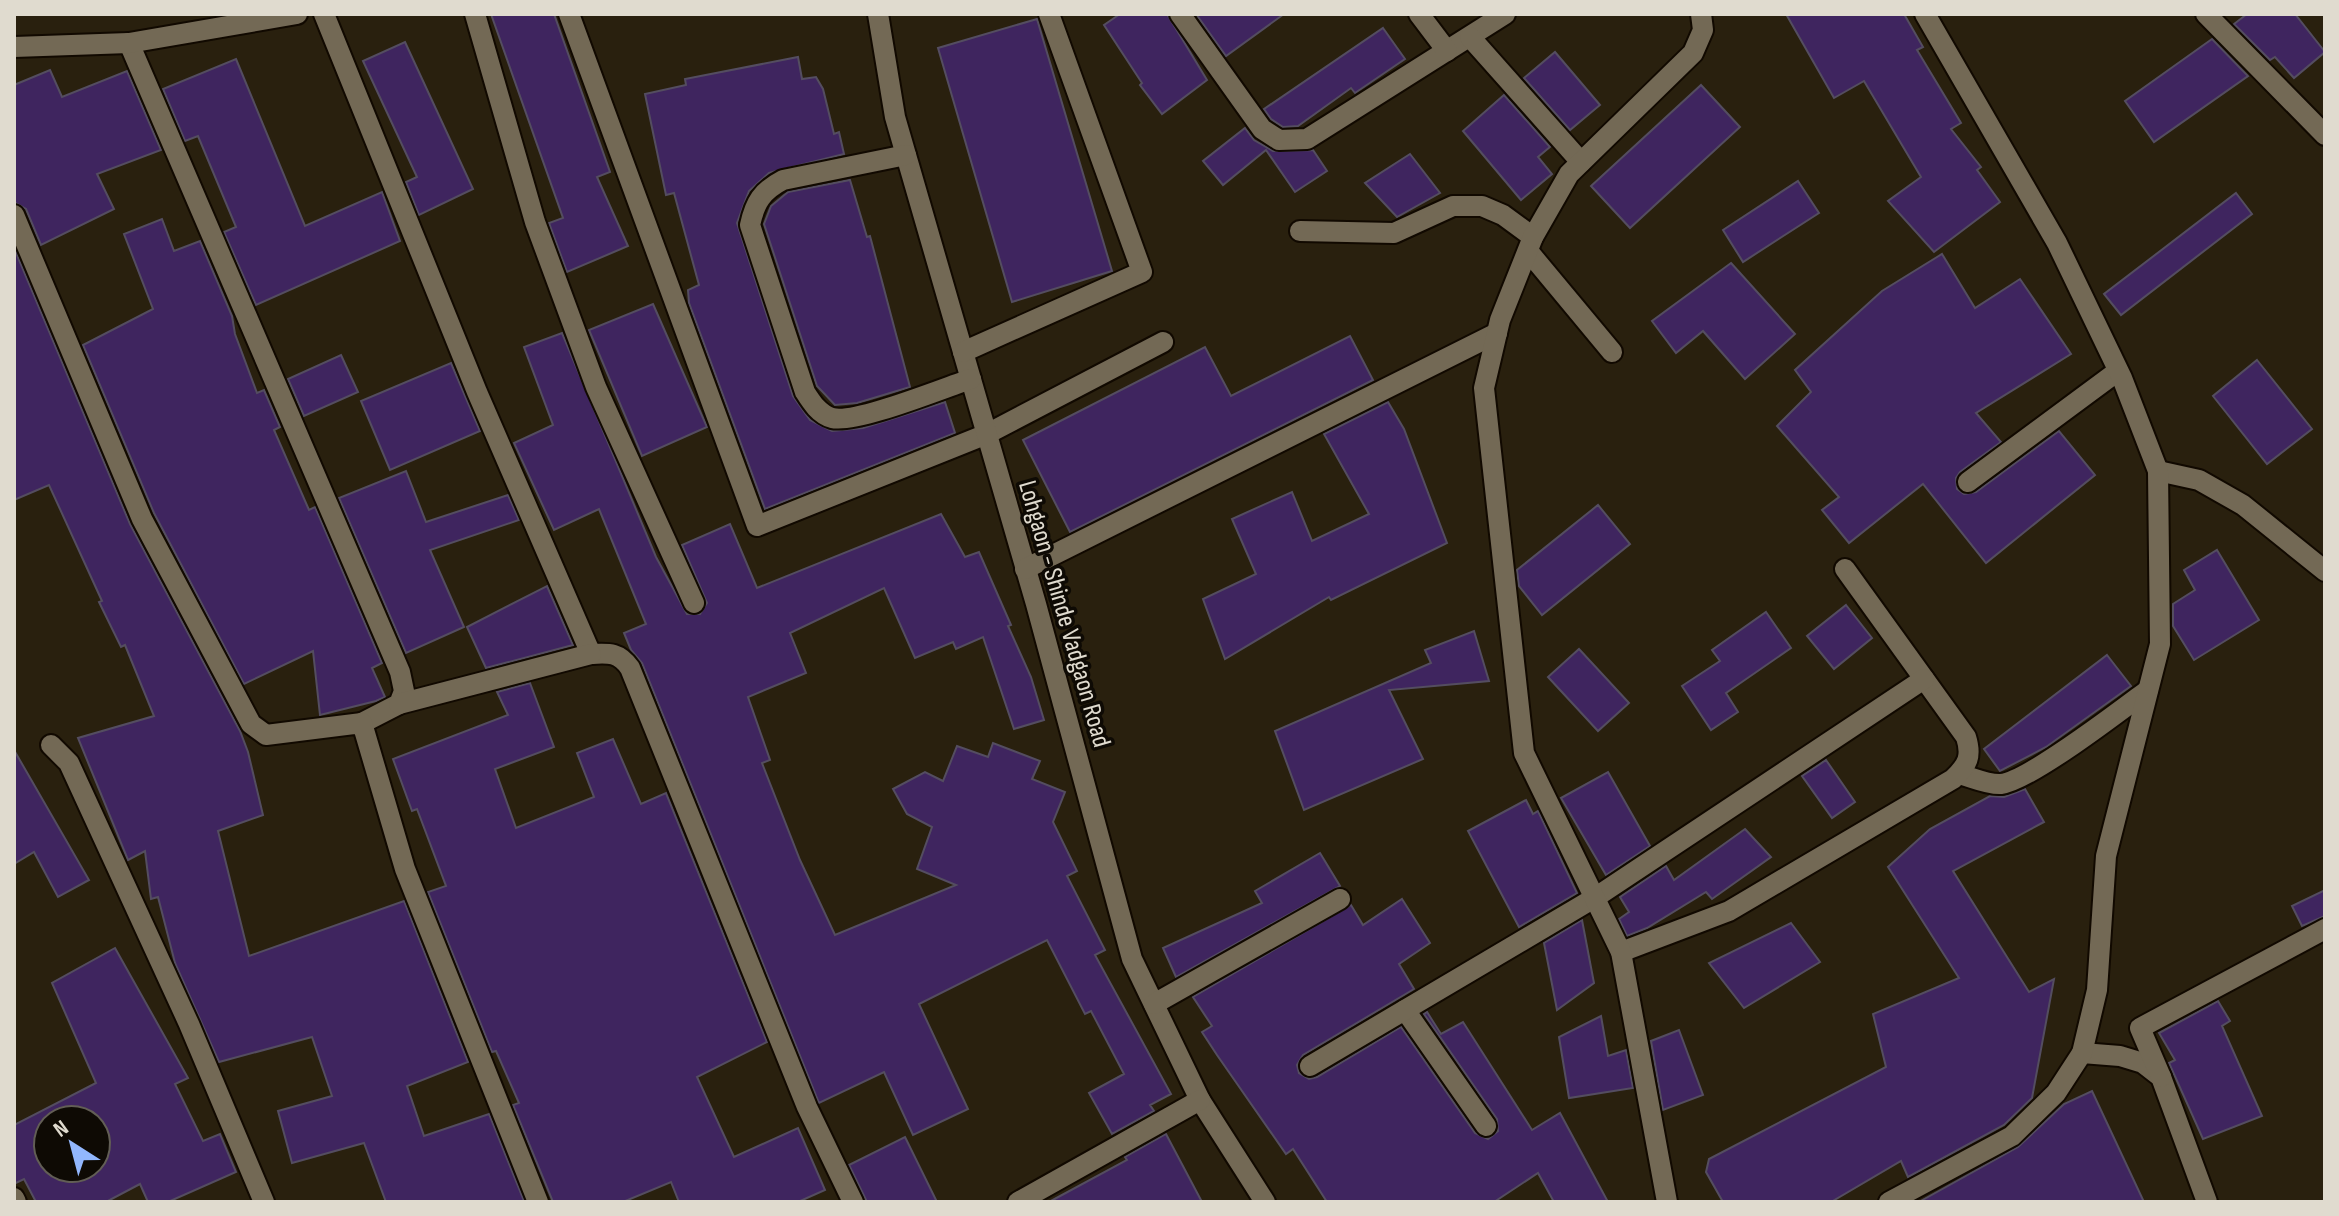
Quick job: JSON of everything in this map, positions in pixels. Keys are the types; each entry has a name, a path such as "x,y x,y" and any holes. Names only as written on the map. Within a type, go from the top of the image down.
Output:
{"street":[{"path":"14,47 129,43 297,14"},
{"path":"324,14 477,392 591,654"},
{"path":"475,14 535,222 596,387 694,603"},
{"path":"569,14 757,526 987,434 1163,342"},
{"name":"Lohgaon - Shinde Vadgaon Road","path":"878,14 895,117 1025,569 1132,959 1200,1100 1265,1202"},
{"path":"963,352 1142,272 1049,14"},
{"path":"1180,14 1262,129 1279,140 1307,139 1505,14"},
{"path":"1419,14 1447,51"},
{"path":"1667,1202 1621,952 1524,753 1484,388 1497,333 1531,244 1569,174 1693,53 1703,30 1701,14"},
{"path":"1896,1201 2012,1136 2056,1093 2082,1053 2097,990 2106,856 2160,644 2158,471 2118,371 2057,243 1925,14"},
{"path":"2206,14 2325,135"},
{"path":"1470,37 1581,162"},
{"path":"129,43 400,672 404,691 399,704"},
{"path":"906,155 783,180 768,188 754,204 750,225 805,392 814,407 831,418 852,417 971,379"},
{"path":"1300,231 1394,233 1453,206 1482,206 1503,215 1531,244 1612,352"},
{"path":"14,215 142,519 251,724 266,735 362,723 399,704 591,654 613,653 624,658 807,1107 853,1202"},
{"path":"1025,569 1497,333"},
{"path":"1968,482 2118,371"},
{"path":"2158,471 2199,480 2243,505 2325,571"},
{"path":"1621,952 1729,911 1959,774 1971,753 1966,737 1845,569"},
{"path":"1310,1066 1596,897 1924,679"},
{"path":"1959,774 1998,785 2011,782 2065,749 2148,690"},
{"path":"362,723 405,869 538,1202"},
{"path":"51,745 69,763 189,1024 264,1202"},
{"path":"1154,1004 1340,899"},
{"path":"2207,1202 2140,1028 2325,929"},
{"path":"1405,1010 1486,1126"},
{"path":"2082,1053 2120,1056 2143,1063 2161,1077"},
{"path":"1018,1202 1200,1100"}],"building":[{"path":"491,14 554,14 610,172 597,177 628,246 567,272 549,223 563,218"},
{"path":"1120,14 1167,14 1207,80 1162,114 1140,85 1142,83 1104,25"},
{"path":"1196,14 1284,14 1226,56"},
{"path":"1786,14 1904,14 1923,47 1917,50 1961,123 1951,129 1981,167 1977,170 2000,202 1934,252 1888,201 1921,177 1864,81 1834,98"},
{"path":"2247,14 2295,14 2325,52 2294,78 2275,57 2270,60 2234,24"},
{"path":"1037,19 1112,271 1012,302 938,48"},
{"path":"1383,28 1405,59 1355,93 1351,88 1298,126 1283,127 1271,119 1264,109"},
{"path":"2212,39 2248,76 2154,142 2125,101"},
{"path":"405,42 473,189 419,215 406,182 417,177 363,61"},
{"path":"1555,52 1600,105 1570,130 1524,78"},
{"path":"798,57 802,79 816,77 823,89 834,134 839,132 844,154 769,173 749,191 737,223 793,396 810,420 832,431 863,428 945,402 955,433 765,509 689,303 688,290 699,285 674,193 666,195 645,94 686,85 685,79"},
{"path":"236,59 305,226 382,192 400,241 256,305 224,232 236,227 198,136 185,141 163,89"},
{"path":"50,70 62,97 127,71 161,150 97,174 114,209 41,245 26,209 14,202 14,85"},
{"path":"1701,85 1740,127 1630,228 1591,186"},
{"path":"1504,95 1550,147 1538,157 1552,174 1521,200 1463,131"},
{"path":"1245,128 1254,140 1273,151 1313,150 1327,171 1295,192 1266,150 1223,185 1203,161"},
{"path":"1410,154 1440,193 1397,217 1365,183"},
{"path":"850,180 867,237 870,236 910,387 857,403 835,405 817,386 764,224 771,206 788,192"},
{"path":"1798,181 1819,213 1743,262 1723,230"},
{"path":"2236,193 2252,214 2121,315 2104,294"},
{"path":"162,219 174,251 200,241 232,316 235,334 257,393 264,390 280,427 274,430 309,510 315,507 382,663 372,668 385,697 320,715 313,651 244,684 154,513 83,345 153,309 124,234"},
{"path":"14,248 130,524 240,731 248,752 263,815 218,831 249,956 404,901 468,1062 407,1086 424,1136 489,1114 524,1201 386,1202 364,1143 292,1163 278,1111 332,1096 312,1037 219,1062 175,963 158,897 151,899 145,851 128,860 78,738 154,716 125,645 121,647 99,602 102,601 49,485 14,500"},
{"path":"1942,254 1975,308 2020,279 2071,354 1976,413 2001,442 1960,472 1956,478 1957,489 1964,494 1976,492 2059,431 2095,475 1986,563 1923,484 1849,543 1822,510 1839,497 1777,426 1811,392 1795,370 1882,291"},
{"path":"1731,263 1795,334 1745,379 1703,331 1676,353 1652,321"},
{"path":"653,304 707,427 642,456 589,330"},
{"path":"562,333 656,557 687,614 700,614 707,603 682,545 730,524 757,588 941,514 965,557 979,552 1011,625 1008,626 1031,677 1044,720 1014,729 983,637 956,649 953,642 915,658 884,588 790,633 806,673 748,697 770,760 762,763 800,860 835,935 956,885 917,869 932,827 907,814 893,789 925,772 943,781 957,746 988,757 993,743 1040,761 1032,779 1065,792 1053,822 1077,871 1067,876 1105,950 1095,955 1171,1094 1150,1105 1154,1111 1112,1134 1089,1093 1124,1074 1091,1011 1085,1014 1047,940 919,1004 968,1109 913,1135 884,1072 819,1103 642,663 631,650 624,633 646,624 599,509 554,530 514,443 553,425 524,347"},
{"path":"1350,336 1373,380 1070,532 1023,440 1205,347 1231,396"},
{"path":"341,355 358,392 304,416 288,379"},
{"path":"2257,360 2312,429 2267,464 2213,396"},
{"path":"451,363 480,431 390,470 361,401"},
{"path":"1388,402 1404,429 1447,543 1331,600 1329,597 1225,659 1203,599 1256,574 1232,519 1292,492 1312,541 1369,514 1324,434"},
{"path":"406,471 426,522 508,495 519,520 430,550 464,627 406,653 339,498"},
{"path":"1598,505 1630,544 1542,615 1519,586 1517,570"},
{"path":"2217,550 2259,620 2194,660 2173,626 2173,604 2195,590 2184,570"},
{"path":"547,586 573,645 486,668 467,627"},
{"path":"1846,605 1872,638 1834,669 1807,636"},
{"path":"1766,612 1791,648 1726,693 1738,712 1711,730 1682,686 1720,661 1712,650"},
{"path":"1474,631 1489,681 1389,690 1423,759 1304,810 1275,731 1431,663 1425,650"},
{"path":"1579,649 1629,703 1598,731 1548,677"},
{"path":"2107,655 2131,686 2046,747 2000,771 1984,749"},
{"path":"530,683 554,747 495,769 516,828 594,797 577,753 613,739 641,804 666,793 767,1042 697,1077 734,1157 798,1128 825,1190 798,1202 679,1202 671,1182 623,1202 553,1202 513,1105 519,1103 496,1051 492,1052 428,892 446,886 417,809 412,811 393,759 508,715 497,692"},
{"path":"14,750 89,880 58,897 34,852 14,864"},
{"path":"1826,760 1855,802 1832,818 1802,776"},
{"path":"1608,772 1650,846 1606,875 1561,798"},
{"path":"2025,789 2044,822 1953,871 2029,992 2054,979 2032,1098 2004,1125 1908,1177 1901,1161 1831,1202 1723,1202 1706,1172 1709,1159 1886,1067 1873,1014 1959,978 1888,867 1930,829 1990,796 2004,797"},
{"path":"1526,800 1533,814 1538,811 1577,893 1519,927 1468,831"},
{"path":"1745,829 1771,857 1712,899 1706,892 1647,928 1627,936 1619,919 1629,912 1620,897 1666,866 1674,880"},
{"path":"1320,853 1340,886 1176,977 1163,948 1262,903 1255,891"},
{"path":"2325,890 2325,916 2302,926 2292,906"},
{"path":"1402,899 1430,943 1399,964 1414,989 1303,1055 1297,1065 1299,1073 1309,1079 1317,1077 1401,1027 1475,1133 1488,1139 1498,1131 1497,1119 1424,1014 1427,1012 1441,1034 1463,1022 1532,1130 1560,1113 1608,1202 1554,1202 1538,1173 1494,1202 1327,1202 1293,1149 1286,1154 1217,1055 1202,1032 1212,1026 1193,997 1351,905 1363,925"},
{"path":"1582,920 1594,983 1557,1010 1544,943"},
{"path":"1791,923 1820,962 1744,1008 1709,963"},
{"path":"115,948 188,1078 175,1084 203,1141 220,1134 236,1172 168,1202 148,1202 140,1184 106,1202 36,1202 24,1179 14,1184 14,1125 32,1116 32,1184 112,1184 112,1104 55,1104 96,1083 52,983"},
{"path":"2218,1001 2230,1021 2222,1026 2262,1116 2203,1139 2169,1063 2175,1060 2159,1033"},
{"path":"1601,1016 1608,1056 1626,1050 1633,1088 1569,1098 1559,1037"},
{"path":"1679,1030 1703,1095 1663,1110 1651,1041"},
{"path":"2092,1091 2144,1202 1919,1202 2018,1147 2064,1104"},
{"path":"1166,1134 1202,1202 1049,1202 1127,1160 1125,1157"},
{"path":"905,1137 937,1202 867,1202 849,1165"}]}
